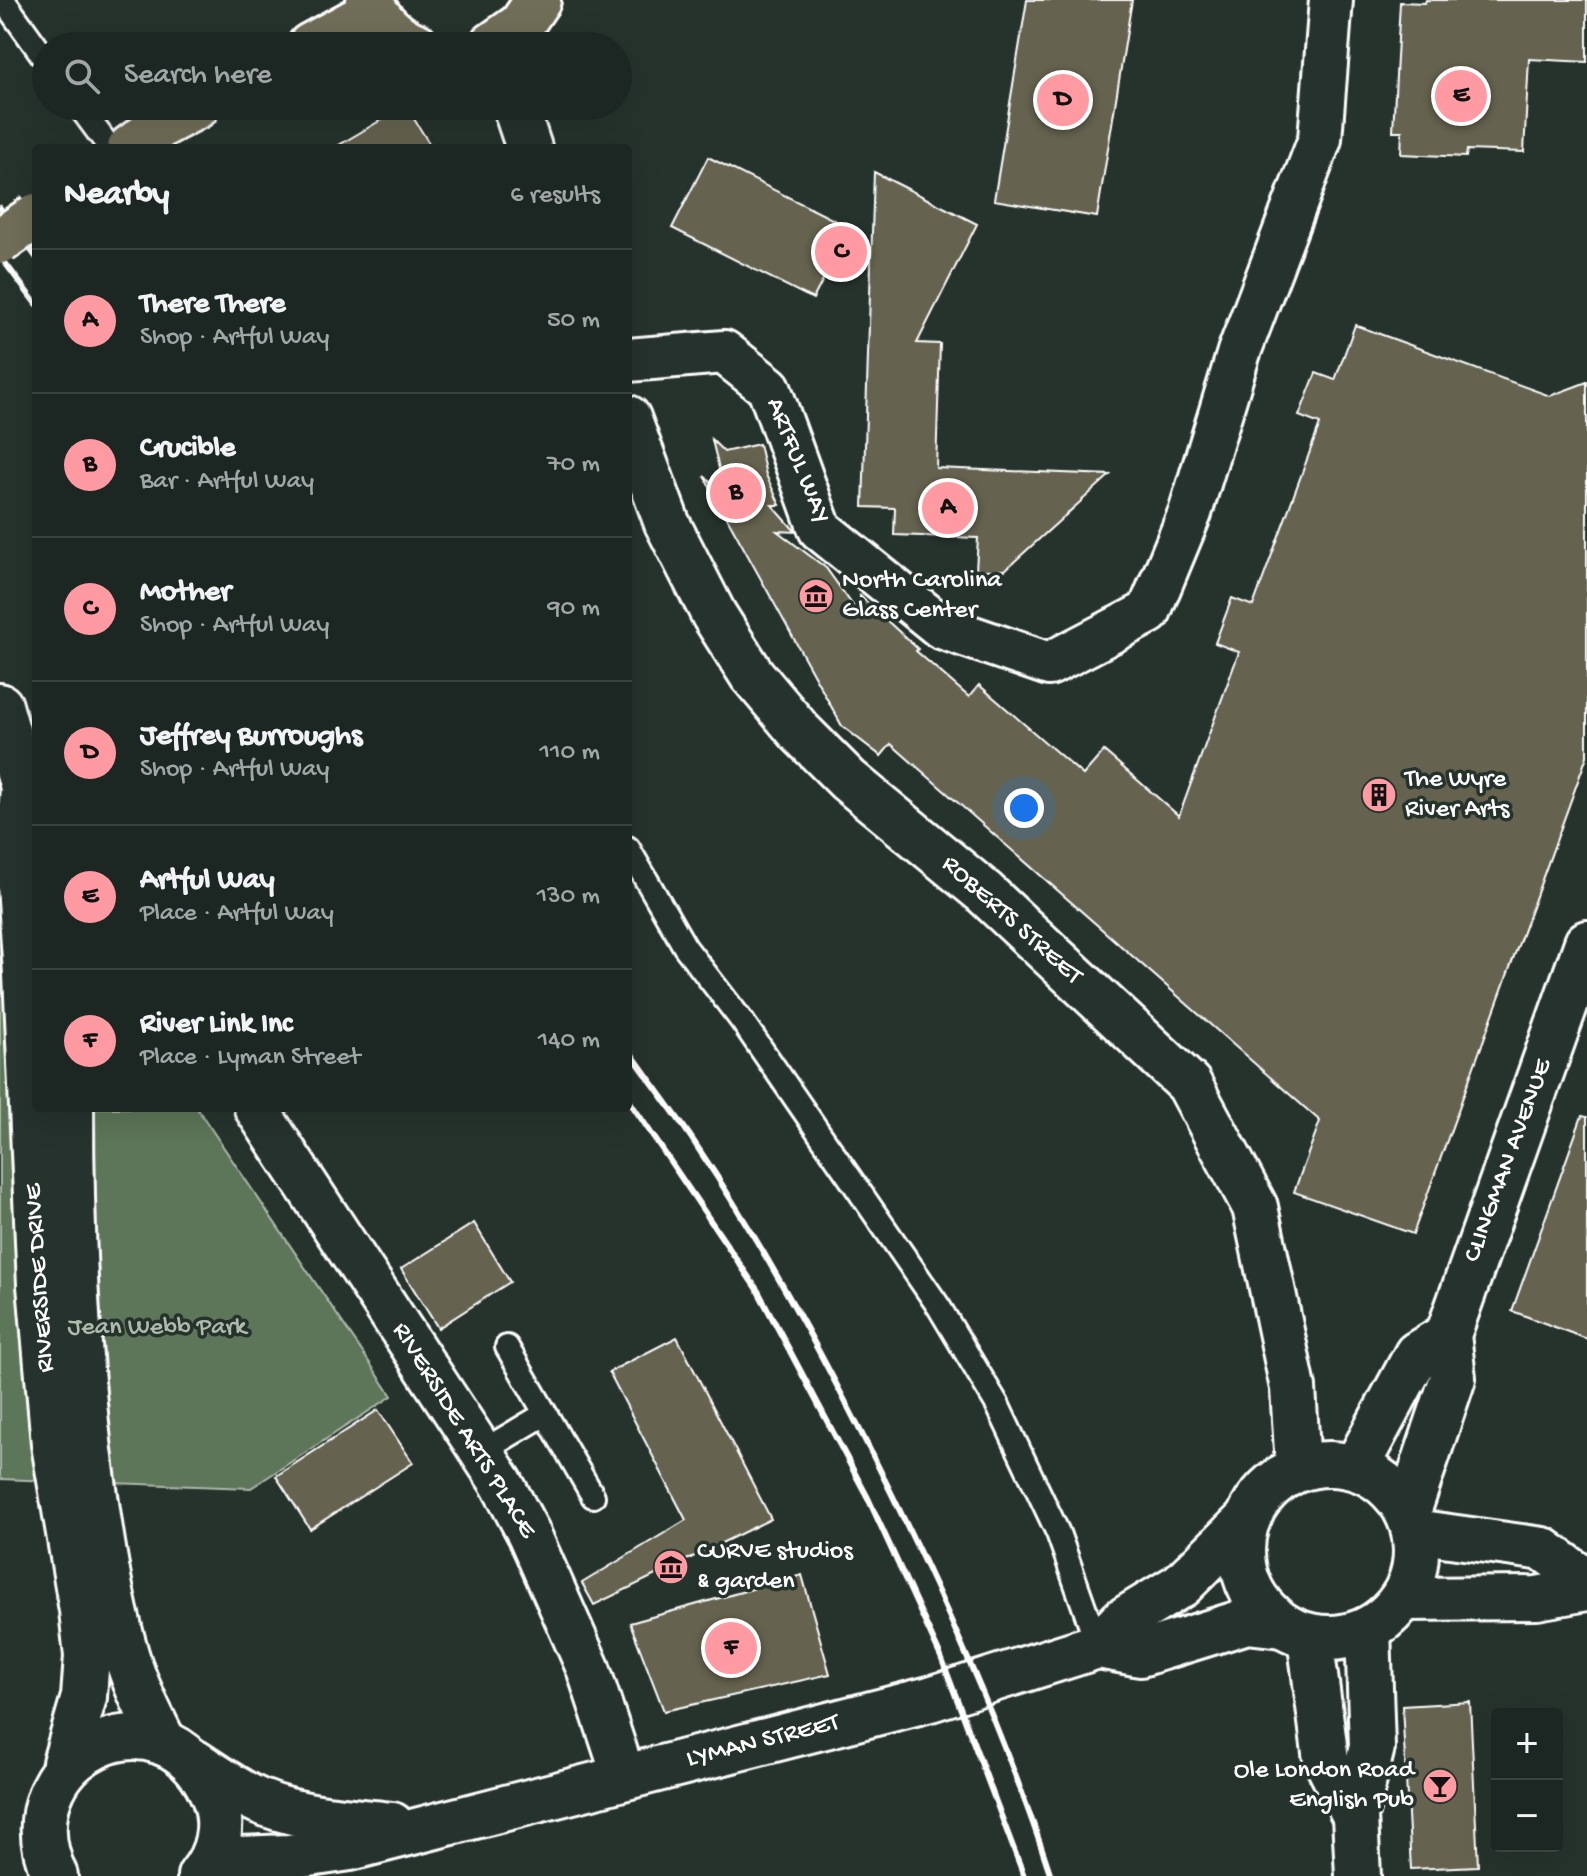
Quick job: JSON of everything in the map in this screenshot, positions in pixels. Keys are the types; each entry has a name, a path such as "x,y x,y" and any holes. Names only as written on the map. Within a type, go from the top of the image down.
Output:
{"main road":[{"path":"333,32 372,6 395,32"},
{"path":"136,144 171,120"},
{"path":"520,120 528,144"},
{"path":"0,241 32,219"},
{"name":"ROBERTS STREET","path":"632,429 667,523 714,615 752,675 800,732 848,780 984,892 1189,1084 1255,1207 1293,1388 1298,1467"},
{"name":"RIVERSIDE DRIVE","path":"0,706 30,800 18,856 32,1112"},
{"name":"CLINGMAN AVENUE","path":"1411,1522 1453,1378 1448,1335 1587,943"},
{"name":"RIVERSIDE DRIVE","path":"32,1112 40,1285 54,1444 87,1656 84,1697 65,1763"},
{"name":"RIVERSIDE DRIVE","path":"71,1112 71,1231 84,1417 98,1521 126,1654 145,1706 176,1751 206,1779 217,1805 219,1832 207,1868"},
{"path":"1356,1467 1417,1354 1448,1335"},
{"path":"1330,1463 1356,1467 1377,1478 1395,1493 1411,1522 1417,1554 1412,1577 1402,1599 1387,1617 1368,1629 1340,1638 1296,1631 1260,1606 1246,1580 1241,1550 1246,1521 1259,1497 1298,1467 1330,1463"},
{"name":"LYMAN STREET","path":"1098,1646 1122,1621 1181,1585 1246,1521"},
{"name":"LYMAN STREET","path":"207,1868 350,1848 930,1699 1098,1646 1140,1654 1247,1621 1296,1631"},
{"path":"1358,1876 1355,1816 1372,1747 1368,1629"},
{"path":"1296,1631 1326,1760 1355,1816"},
{"path":"55,1876 44,1857 39,1832 41,1807 50,1783 65,1763 86,1748 109,1738 137,1737 176,1751"},
{"name":"LYMAN STREET","path":"176,1751 249,1796 290,1810 335,1819 426,1829"}],"street":[{"name":"ARTFUL WAY","path":"632,360 724,352 769,388 820,529 941,627 1049,664 1149,612 1190,513 1239,352 1320,139 1331,0"},
{"name":"RIVERSIDE ARTS PLACE","path":"259,1112 481,1452 529,1534 588,1668 624,1777"},
{"path":"1411,1522 1543,1549 1587,1581"},
{"path":"1402,1599 1537,1598 1587,1589"}],"lane":[{"path":"3,0 32,40"},
{"path":"89,120 107,144"},
{"path":"632,855 685,947 742,1021 939,1307 997,1404 1058,1533 1098,1646"},
{"path":"507,1347 593,1496"},
{"path":"481,1452 545,1414"}],"green space":[{"name":"Jean Webb Park","path":"0,815 32,1075 32,1112 200,1112 392,1396 251,1488 0,1479"}],"building":[{"path":"1027,0 1132,0 1097,217 994,200"},
{"path":"1426,0 1587,0 1587,62 1529,59 1524,152 1467,150 1466,157 1401,154 1402,131 1393,131 1400,2 1425,3"},
{"path":"381,120 415,120 430,144 341,144"},
{"path":"708,157 850,228 813,299 672,228"},
{"path":"874,172 977,224 917,343 940,344 936,468 1110,475 1005,570 976,570 978,538 894,535 895,508 863,507"},
{"name":"The Wyre River Arts","path":"1355,325 1550,396 1587,382 1587,756 1413,1234 1294,1192 1320,1121 891,744 881,756 842,726 704,476 725,493 712,440 724,452 759,444 766,475 780,505 772,505 796,532 777,531 826,568 859,614 860,596 969,697 979,685 1083,775 1104,751 1179,816 1239,652 1215,643 1232,598 1253,606 1320,424 1299,416 1316,373 1335,380"},
{"path":"1582,1116 1587,1117 1587,1339 1512,1311"},
{"path":"474,1223 510,1282 438,1328 401,1269"},
{"path":"677,1337 771,1519 594,1605 582,1583 686,1520 609,1372"},
{"path":"378,1410 413,1463 310,1529 276,1476"},
{"path":"802,1575 830,1674 664,1711 630,1623"},
{"name":"Ole London Road English Pub","path":"1470,1702 1478,1866 1411,1869 1402,1706"}],"railway":[{"path":"0,208 32,252"},
{"path":"0,256 32,299"},
{"path":"632,1055 690,1135 746,1223 854,1418 924,1560 970,1664 1013,1769 1051,1876"},
{"path":"632,1105 758,1291 868,1498 941,1657 1024,1876"}],"place":[{"name":"Artful Way","path":"1461,96"},
{"name":"Jeffrey Burroughs","path":"1063,100"},
{"name":"Mother","path":"841,252"},
{"name":"Crucible","path":"736,493"},
{"name":"There There","path":"948,508"},
{"name":"North Carolina Glass Center","path":"816,596"},
{"name":"The Wyre River Arts","path":"1379,795"},
{"name":"CURVE studios & garden","path":"671,1567"},
{"name":"River Link Inc","path":"731,1648"},
{"name":"Ole London Road English Pub","path":"1440,1786"}]}
